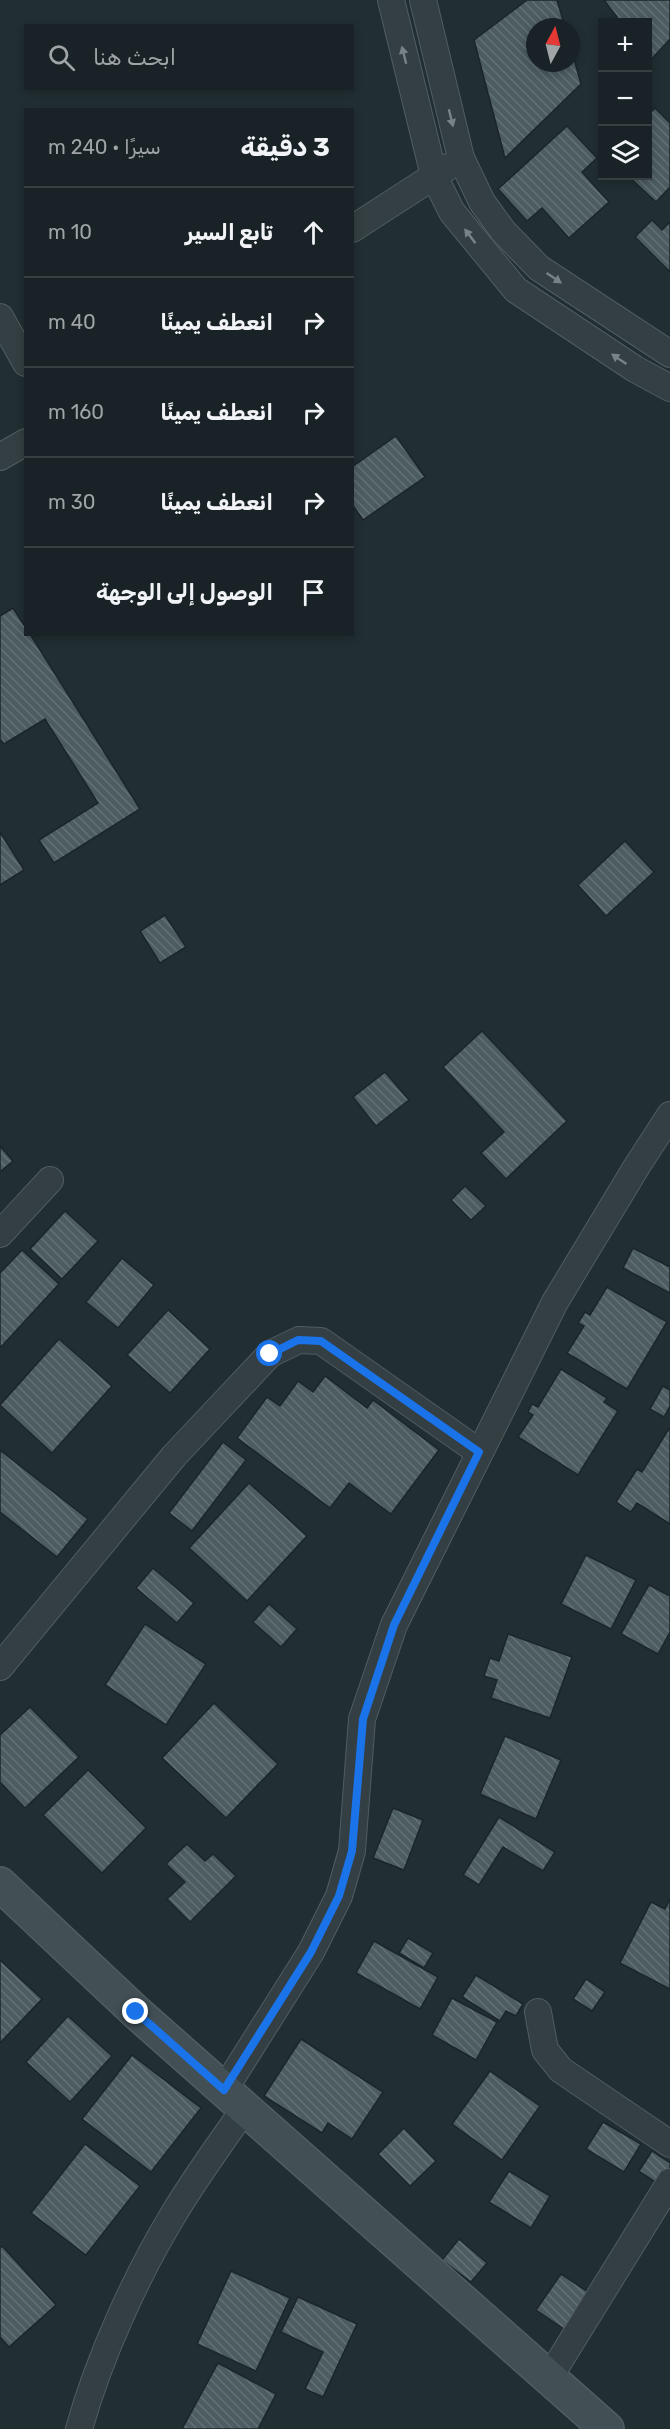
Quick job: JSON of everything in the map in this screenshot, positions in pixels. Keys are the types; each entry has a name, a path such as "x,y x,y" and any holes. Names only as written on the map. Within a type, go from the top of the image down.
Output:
{"street":[{"path":"391,0 434,176 452,212 516,290 635,369 670,388"},
{"path":"423,0 461,158 482,202 503,231 539,268 670,354"},
{"path":"354,228 461,158"},
{"path":"0,317 24,359"},
{"path":"0,457 24,443"},
{"path":"79,2429 88,2398 136,2285 339,1896 352,1851 363,1719 394,1625 555,1302 636,1166 670,1115"},
{"path":"0,1234 50,1180"},
{"path":"0,1667 174,1456 270,1354 298,1340 321,1341 479,1452"},
{"path":"2,1890 136,2012 607,2429"},
{"path":"538,2012 545,2050 561,2070 670,2144"},
{"path":"549,2378 670,2182"}],"building":[{"path":"527,0 557,0 562,18 526,18 526,72 578,72 581,84 505,158 474,40"},
{"path":"604,0 670,0 670,39 652,59 652,18 617,17"},
{"path":"655,108 670,123 670,187 656,202 632,180 652,180 652,111"},
{"path":"567,126 597,158 582,172 609,202 569,238 542,208 527,221 498,189"},
{"path":"652,220 662,230 670,222 670,272 635,237"},
{"path":"396,436 425,477 363,520 354,507 354,466"},
{"path":"13,608 24,625 24,636 31,636 140,809 54,863 39,840 98,803 45,719 4,744 0,739 0,616"},
{"path":"0,832 24,870 0,885"},
{"path":"625,841 654,872 606,916 578,885"},
{"path":"165,915 186,947 160,963 140,931"},
{"path":"482,1031 567,1121 506,1179 481,1153 504,1132 443,1067"},
{"path":"385,1072 409,1100 376,1126 353,1097"},
{"path":"0,1146 13,1161 0,1172"},
{"path":"465,1186 486,1206 471,1220 451,1200"},
{"path":"65,1211 98,1241 62,1279 30,1249"},
{"path":"633,1248 670,1267 670,1293 623,1268"},
{"path":"22,1250 59,1284 0,1348 0,1273"},
{"path":"122,1258 154,1285 118,1328 86,1302"},
{"path":"607,1287 667,1322 627,1389 567,1353 584,1326 578,1323 585,1312 590,1315"},
{"path":"168,1310 210,1349 170,1393 127,1355"},
{"path":"59,1339 112,1386 52,1453 0,1405"},
{"path":"561,1369 607,1398 604,1402 618,1411 578,1475 518,1437 533,1415 528,1412 532,1404 538,1407"},
{"path":"325,1376 367,1408 373,1400 439,1450 391,1514 349,1483 330,1508 237,1438 267,1397 280,1406 298,1381 313,1392"},
{"path":"663,1386 670,1390 670,1406 664,1417 650,1409"},
{"path":"670,1427 670,1524 637,1503 631,1512 616,1502 637,1469 642,1472"},
{"path":"223,1442 246,1460 192,1531 169,1513"},
{"path":"0,1450 88,1519 57,1557 0,1512"},
{"path":"249,1483 307,1536 247,1601 189,1548"},
{"path":"586,1555 636,1580 611,1629 561,1604"},
{"path":"153,1568 194,1603 177,1623 136,1588"},
{"path":"649,1585 670,1596 670,1632 658,1654 621,1634"},
{"path":"269,1604 297,1629 281,1647 253,1622"},
{"path":"145,1624 206,1664 166,1725 105,1685"},
{"path":"508,1634 572,1657 550,1718 491,1698 497,1680 484,1676 490,1658 499,1661"},
{"path":"214,1703 278,1764 226,1818 162,1758"},
{"path":"30,1707 79,1757 25,1808 0,1782 0,1735"},
{"path":"505,1736 561,1760 536,1819 480,1794"},
{"path":"88,1770 146,1828 102,1873 43,1815"},
{"path":"393,1808 423,1820 404,1870 373,1858"},
{"path":"499,1817 555,1852 543,1871 503,1847 479,1885 463,1875"},
{"path":"187,1844 205,1861 213,1854 236,1876 190,1922 167,1899 185,1882 166,1864"},
{"path":"670,1899 670,1989 620,1963 651,1902 665,1909"},
{"path":"408,1938 433,1953 424,1968 399,1953"},
{"path":"374,1941 438,1977 420,2009 356,1973"},
{"path":"0,1960 42,1999 0,2043"},
{"path":"476,1975 523,2004 516,2016 506,2011 500,2021 462,1997"},
{"path":"586,1979 605,1992 592,2011 573,1999"},
{"path":"452,1998 497,2022 476,2060 432,2035"},
{"path":"68,2016 112,2056 70,2102 26,2062"},
{"path":"301,2039 383,2092 352,2139 328,2123 322,2133 264,2096"},
{"path":"132,2055 201,2108 151,2172 82,2119"},
{"path":"490,2071 540,2106 502,2160 452,2124"},
{"path":"603,2122 641,2144 624,2172 586,2149"},
{"path":"404,2128 436,2161 410,2186 378,2154"},
{"path":"85,2144 140,2186 86,2255 31,2213"},
{"path":"652,2151 670,2163 670,2169 660,2185 639,2171"},
{"path":"509,2171 550,2196 531,2228 489,2202"},
{"path":"459,2239 487,2263 471,2282 442,2260"},
{"path":"2,2246 56,2305 9,2347 0,2337 0,2248"},
{"path":"231,2271 290,2298 256,2371 197,2344"},
{"path":"561,2274 591,2294 567,2331 536,2310"},
{"path":"298,2297 357,2324 323,2397 305,2389 323,2352 281,2332"},
{"path":"218,2363 276,2394 258,2429 182,2429"}],"route":[{"path":"136,2012 224,2090 311,1952 339,1896 352,1851 363,1719 394,1625 479,1452 321,1341 298,1340 270,1354"}]}
